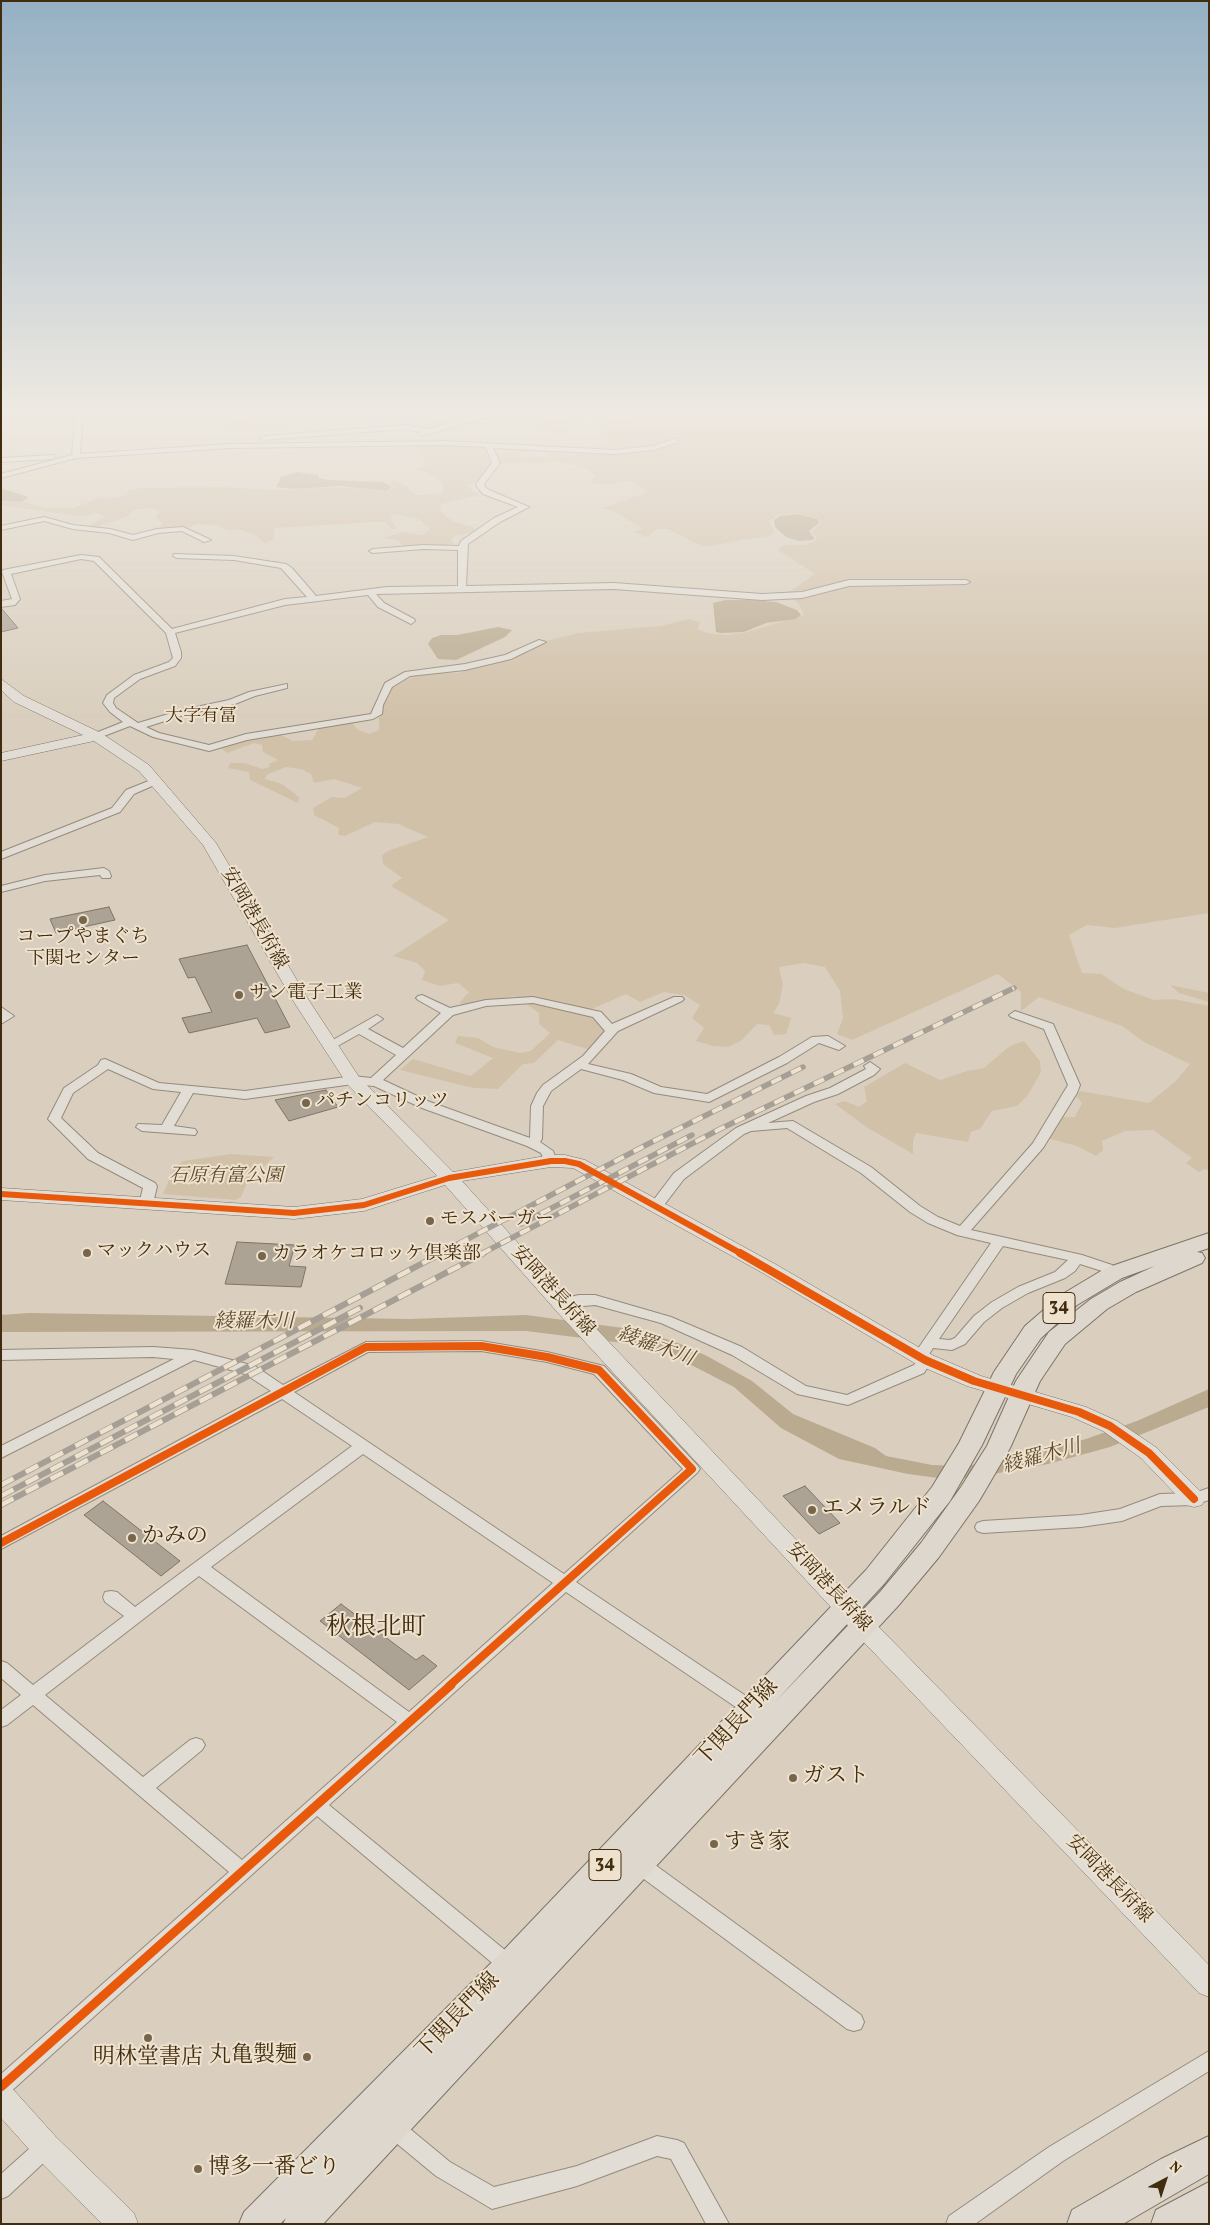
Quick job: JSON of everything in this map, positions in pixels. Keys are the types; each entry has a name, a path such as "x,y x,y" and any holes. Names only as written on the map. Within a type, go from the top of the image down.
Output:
{"highway":[{"path":"1086,2224 1174,2172 1209,2154"},
{"path":"1170,2224 1209,2202"}],"main road":[{"name":"安岡港長府線","path":"1,683 37,709 96,736 144,768 209,843 300,999 353,1080 448,1178 564,1306 854,1617 1209,1984"},
{"path":"1,757 96,736"},
{"path":"1,1194 294,1213 332,1210 386,1199 448,1178 551,1161 579,1164 925,1353 997,1389 1092,1417 1129,1437 1202,1497"},
{"name":"下関長門線","path":"854,1617 875,1577 941,1494 970,1445 997,1389 1022,1346 1050,1315 1069,1300 1114,1273 1209,1240"},
{"name":"下関長門線","path":"261,2222 381,2116 763,1716 854,1617 930,1550 970,1494 998,1448 1020,1396 1043,1356 1057,1338 1099,1304 1128,1287 1173,1265 1209,1252"},
{"name":"下関長門線","path":"519,1973 640,1865 763,1716"},
{"path":"1,2097 46,2147 123,2224"},
{"name":"下関長門線","path":"300,2224 381,2116"}],"street":[{"path":"462,587 462,548 470,538 497,520 512,513"},
{"path":"1,528 44,519 73,527 110,531 133,538 157,531 187,530 207,540"},
{"path":"373,552 423,547 462,548"},
{"path":"177,556 234,558 283,566 289,570 313,598"},
{"path":"1,604 12,602 16,599 6,572 91,557 170,632 177,652 177,658 165,668 137,677 110,697 108,704 113,710 134,725 165,738 209,748 254,736 352,721 377,714 378,705 388,685 408,674 465,667 508,657 542,642"},
{"path":"170,632 285,602 370,592 462,587 629,586 762,597 802,594 850,583 966,582"},
{"path":"370,592 380,605 411,622"},
{"path":"96,736 185,712 232,702 252,694 284,686"},
{"path":"1,856 110,814 134,788 156,781"},
{"path":"1,889 45,878 104,871 106,876"},
{"path":"422,998 449,1012"},
{"path":"532,1143 536,1139 536,1114 541,1096 562,1076 587,1059 611,1030 678,999"},
{"path":"374,1082 449,1012 495,1002 533,1000 598,1014 611,1030"},
{"path":"1,1010 8,1016 1,1021"},
{"path":"962,1232 1038,1145 1071,1093 1074,1085 1050,1027 1015,1015"},
{"path":"330,1045 377,1019"},
{"path":"360,1029 404,1054"},
{"path":"579,1065 627,1077 658,1090 710,1098 783,1060 816,1040 824,1039 839,1046"},
{"path":"146,1204 150,1186 94,1156 54,1119 68,1091 105,1063 157,1086 245,1095 353,1080 374,1082 426,1105 532,1143 547,1151 551,1161"},
{"path":"656,1206 678,1176 740,1132 810,1099 834,1091 874,1069 870,1066"},
{"path":"166,1129 189,1089"},
{"path":"750,1127 758,1128 789,1124 866,1170 915,1209 962,1232 1076,1258 1107,1268 1114,1273"},
{"path":"142,1127 191,1132"},
{"path":"564,1306 579,1300 595,1300 666,1320 737,1351 802,1390 848,1400 919,1369 925,1353 1000,1240"},
{"path":"925,1353 952,1345 997,1305 1023,1290 1060,1275 1070,1268 1076,1258"},
{"path":"1,1543 366,1347 481,1346 547,1357 600,1370 692,1469 318,1806 241,1871 1,2087"},
{"path":"1,1355 153,1352 193,1355 250,1370 763,1716"},
{"path":"1,1453 193,1355"},
{"path":"1,1720 199,1567 362,1447"},
{"path":"983,1527 1081,1521 1122,1515 1160,1500 1202,1497"},
{"path":"199,1567 410,1722"},
{"path":"111,1597 135,1616"},
{"path":"1,1668 241,1871"},
{"path":"143,1788 196,1745"},
{"path":"318,1806 519,1973"},
{"path":"640,1865 854,2022"},
{"path":"957,2224 1056,2154 1209,2060"},
{"path":"381,2116 443,2169 492,2198 577,2176 657,2146 677,2150 718,2224"},
{"path":"1,2189 46,2147"}],"green space":[{"path":"55,513 131,513 128,516 97,527 89,525 105,517 96,513 83,517"},
{"path":"158,513 441,513 453,521 475,528 473,532 455,536 451,540 455,543 446,546 402,546 398,540 384,538 402,532 423,535 430,529 419,519 394,514 390,517 397,529 391,529 385,522 275,528 273,540 265,543 255,535 242,530 228,530 216,525 197,524 181,531 164,534 159,528 163,524 155,517"},
{"path":"617,513 1209,513 1209,913 1115,928 1087,925 1069,935 1082,973 1101,974 1124,989 1154,1000 1173,999 1209,1006 1209,1171 1205,1169 1199,1172 1186,1163 1192,1158 1153,1130 1125,1131 1102,1141 1103,1150 1096,1156 1077,1146 1047,1138 1062,1117 1075,1117 1082,1103 1076,1096 1080,1091 1149,1103 1176,1081 1190,1064 1144,1042 1122,1026 1039,997 1021,1011 1021,992 998,974 852,1040 837,1034 843,1018 840,991 825,967 804,963 779,967 783,985 779,1004 773,1013 791,1018 786,1034 774,1035 769,1025 757,1024 742,1040 728,1047 713,1046 696,1041 704,1028 692,1018 700,1005 684,995 664,992 640,1002 626,994 592,1009 606,1030 590,1050 558,1040 534,1063 523,1064 498,1089 473,1088 400,1070 413,1059 471,1076 493,1058 455,1043 458,1036 478,1038 493,1047 520,1053 531,1051 550,1033 539,1024 539,1013 514,996 471,1006 459,1003 469,992 458,983 440,986 422,980 425,971 417,963 393,956 449,920 391,886 402,878 383,864 382,855 388,851 428,837 398,824 375,822 345,836 338,835 339,828 314,815 313,808 332,797 344,798 362,788 334,779 314,783 311,774 301,769 286,767 268,774 265,779 282,784 299,797 298,803 250,780 249,772 228,768 230,763 245,763 262,769 270,767 269,764 278,760 263,752 262,745 254,743 227,753 221,748 242,740 279,734 293,741 312,740 319,728 352,723 358,730 369,734 379,730 379,712 391,686 412,677 432,672 458,673 523,654 549,640 579,633 661,626 689,619 700,623 697,629 707,633 726,635 744,633 804,615 799,604 786,594 815,574 778,550 783,545 804,545 815,541 817,537 812,532 821,523 819,519 795,513 778,515 769,521 775,532 770,536 703,547 668,529 657,529 647,537 633,532 643,529"},
{"path":"1170,985 1209,993 1209,1002 1179,993"},
{"path":"1024,1041 1040,1061 1041,1072 1028,1095 1017,1106 992,1111 980,1129 971,1132 968,1142 916,1133 913,1141 913,1154 868,1128 835,1104 845,1101 859,1107 867,1101 864,1087 905,1063 940,1080 967,1071 984,1068 1010,1046"},
{"name":"石原有富公園","path":"231,1154 274,1157 262,1168 254,1167 241,1197 235,1200 163,1194 174,1168 183,1161"}],"water":[{"path":"796,514 818,519 819,523 809,531 814,538 812,540 798,541 786,537 775,527 774,520 780,516"},
{"path":"725,600 776,602 797,610 801,615 795,619 766,623 744,632 716,632 713,603"},
{"path":"498,627 512,630 505,637 456,660 438,659 428,644 432,638 441,635 457,635"},
{"name":"綾羅木川","path":"29,1313 409,1319 526,1315 638,1330 678,1343 707,1356 752,1381 793,1414 875,1448 886,1456 932,1465 964,1466 1012,1459 1086,1439 1137,1421 1209,1389 1209,1407 1110,1447 1048,1464 971,1478 938,1478 908,1474 839,1459 781,1428 734,1387 670,1354 631,1344 526,1331 1,1332 1,1315"}],"building":[{"path":"2,609 18,628 1,632"},
{"name":"コープやまぐち 下関センター","path":"109,907 115,920 56,933 50,919"},
{"name":"サン電子工業","path":"247,945 290,1027 265,1033 257,1018 189,1033 182,1018 212,1012 195,977 188,978 179,959"},
{"name":"パチンコリッツ","path":"326,1090 338,1107 289,1121 275,1100"},
{"name":"カラオケコロッケ倶楽部","path":"237,1242 295,1245 289,1266 306,1267 301,1287 225,1284"},
{"name":"エメラルド","path":"805,1486 840,1523 819,1534 783,1496"},
{"name":"かみの","path":"103,1501 180,1561 161,1576 84,1515"},
{"path":"341,1604 416,1660 423,1655 437,1666 409,1690 320,1621"}],"railway":[{"path":"481,1254 720,1129 1014,988"},
{"path":"439,1254 648,1144 803,1067"},
{"path":"521,1224 692,1135"},
{"path":"1,1485 442,1253"},
{"path":"1,1505 484,1253"},
{"path":"1,1496 360,1308"}],"cycle path":[{"path":"1,1194 294,1213 364,1205 449,1178 481,1172 551,1161 579,1164 768,1268 925,1360 974,1381 1079,1412 1110,1426 1149,1453 1194,1499"},
{"path":"1,1543 366,1347 481,1346 547,1357 599,1370 692,1469 1,2087"}],"place":[{"name":"コープやまぐち 下関センター","path":"83,920"},
{"name":"サン電子工業","path":"239,995"},
{"name":"パチンコリッツ","path":"306,1103"},
{"name":"モスバーガー","path":"430,1221"},
{"name":"マックハウス","path":"87,1253"},
{"name":"カラオケコロッケ倶楽部","path":"262,1256"},
{"name":"エメラルド","path":"812,1510"},
{"name":"かみの","path":"132,1538"},
{"name":"ガスト","path":"793,1778"},
{"name":"すき家","path":"714,1844"},
{"name":"明林堂書店","path":"148,2038"},
{"name":"丸亀製麺","path":"307,2057"},
{"name":"博多一番どり","path":"198,2169"}],"district":[{"name":"大字有冨","path":"201,718"},
{"name":"秋根北町","path":"376,1629"}]}
